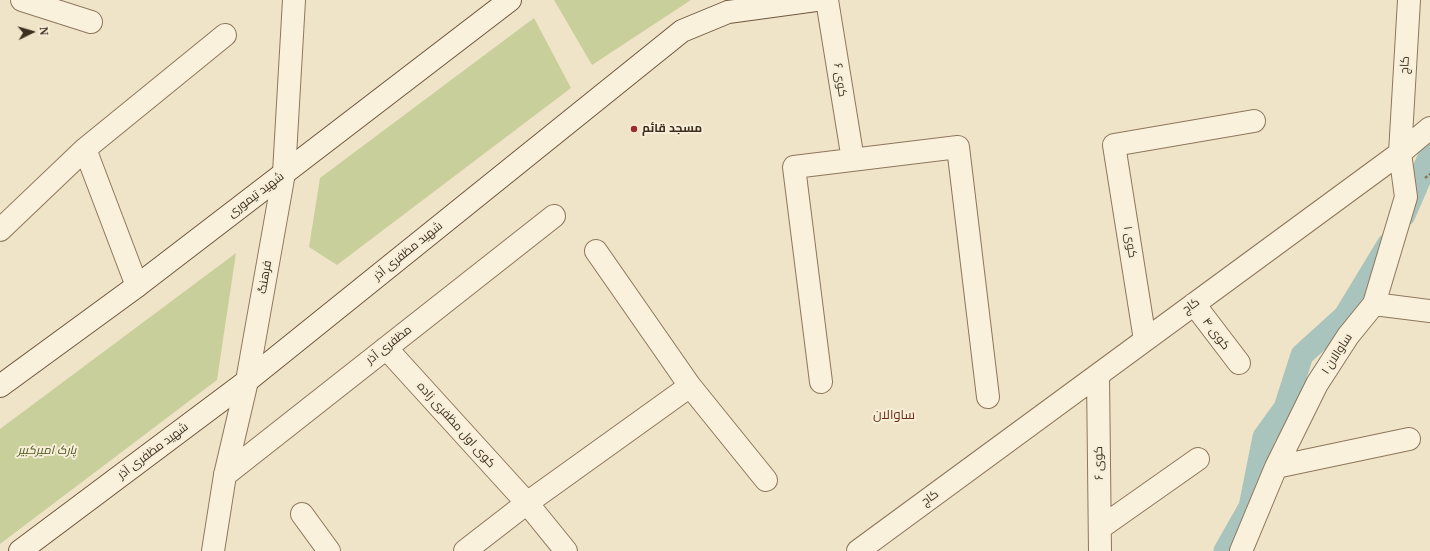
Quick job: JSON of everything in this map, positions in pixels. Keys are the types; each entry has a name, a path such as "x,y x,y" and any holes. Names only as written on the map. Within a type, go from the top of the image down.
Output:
{"street":[{"path":"22,0 91,22"},
{"name":"فرهنگ","path":"213,551 226,474 247,381 284,174 294,0"},
{"name":"شهید تیموری","path":"0,386 137,286 510,0"},
{"name":"شهید مظفری آذر","path":"20,551 247,381 682,31 728,12 816,0"},
{"name":"کوی ۶","path":"827,0 853,160"},
{"name":"کاج","path":"858,551 1400,153 1409,0"},
{"path":"0,230 85,149 226,35"},
{"name":"کوی ۱","path":"1145,340 1114,145 1254,121"},
{"path":"1400,153 1430,128"},
{"path":"822,382 794,167 958,147 988,397"},
{"path":"85,149 137,286"},
{"name":"ساوالان ۱","path":"1241,551 1276,467 1317,384 1348,336 1374,304 1406,197 1400,153"},
{"name":"مظفری آذر","path":"226,474 554,216"},
{"path":"596,251 690,386 766,480"},
{"name":"کوی ۴","path":"1194,304 1239,363"},
{"path":"1374,304 1430,311"},
{"name":"کوی اول مظفری زاده","path":"386,348 527,503 566,551"},
{"name":"کوی ۶","path":"1098,374 1100,551"},
{"path":"465,551 527,503 690,386"},
{"path":"1276,467 1409,439"},
{"path":"1100,528 1198,459"},
{"path":"302,514 329,551"}],"green space":[{"path":"554,0 691,0 592,65"},
{"path":"534,18 571,88 337,265 309,247 320,178"},
{"name":"پارک امیرکبیر","path":"236,253 217,380 0,544 0,429"}],"waterway":[{"path":"1404,215 1430,155"},
{"path":"1225,551 1250,507 1264,437 1285,408 1302,355 1345,316 1388,245"}],"place":[{"name":"مسجد قائم","path":"634,129"}],"district":[{"name":"ساوالان","path":"894,415"}]}
